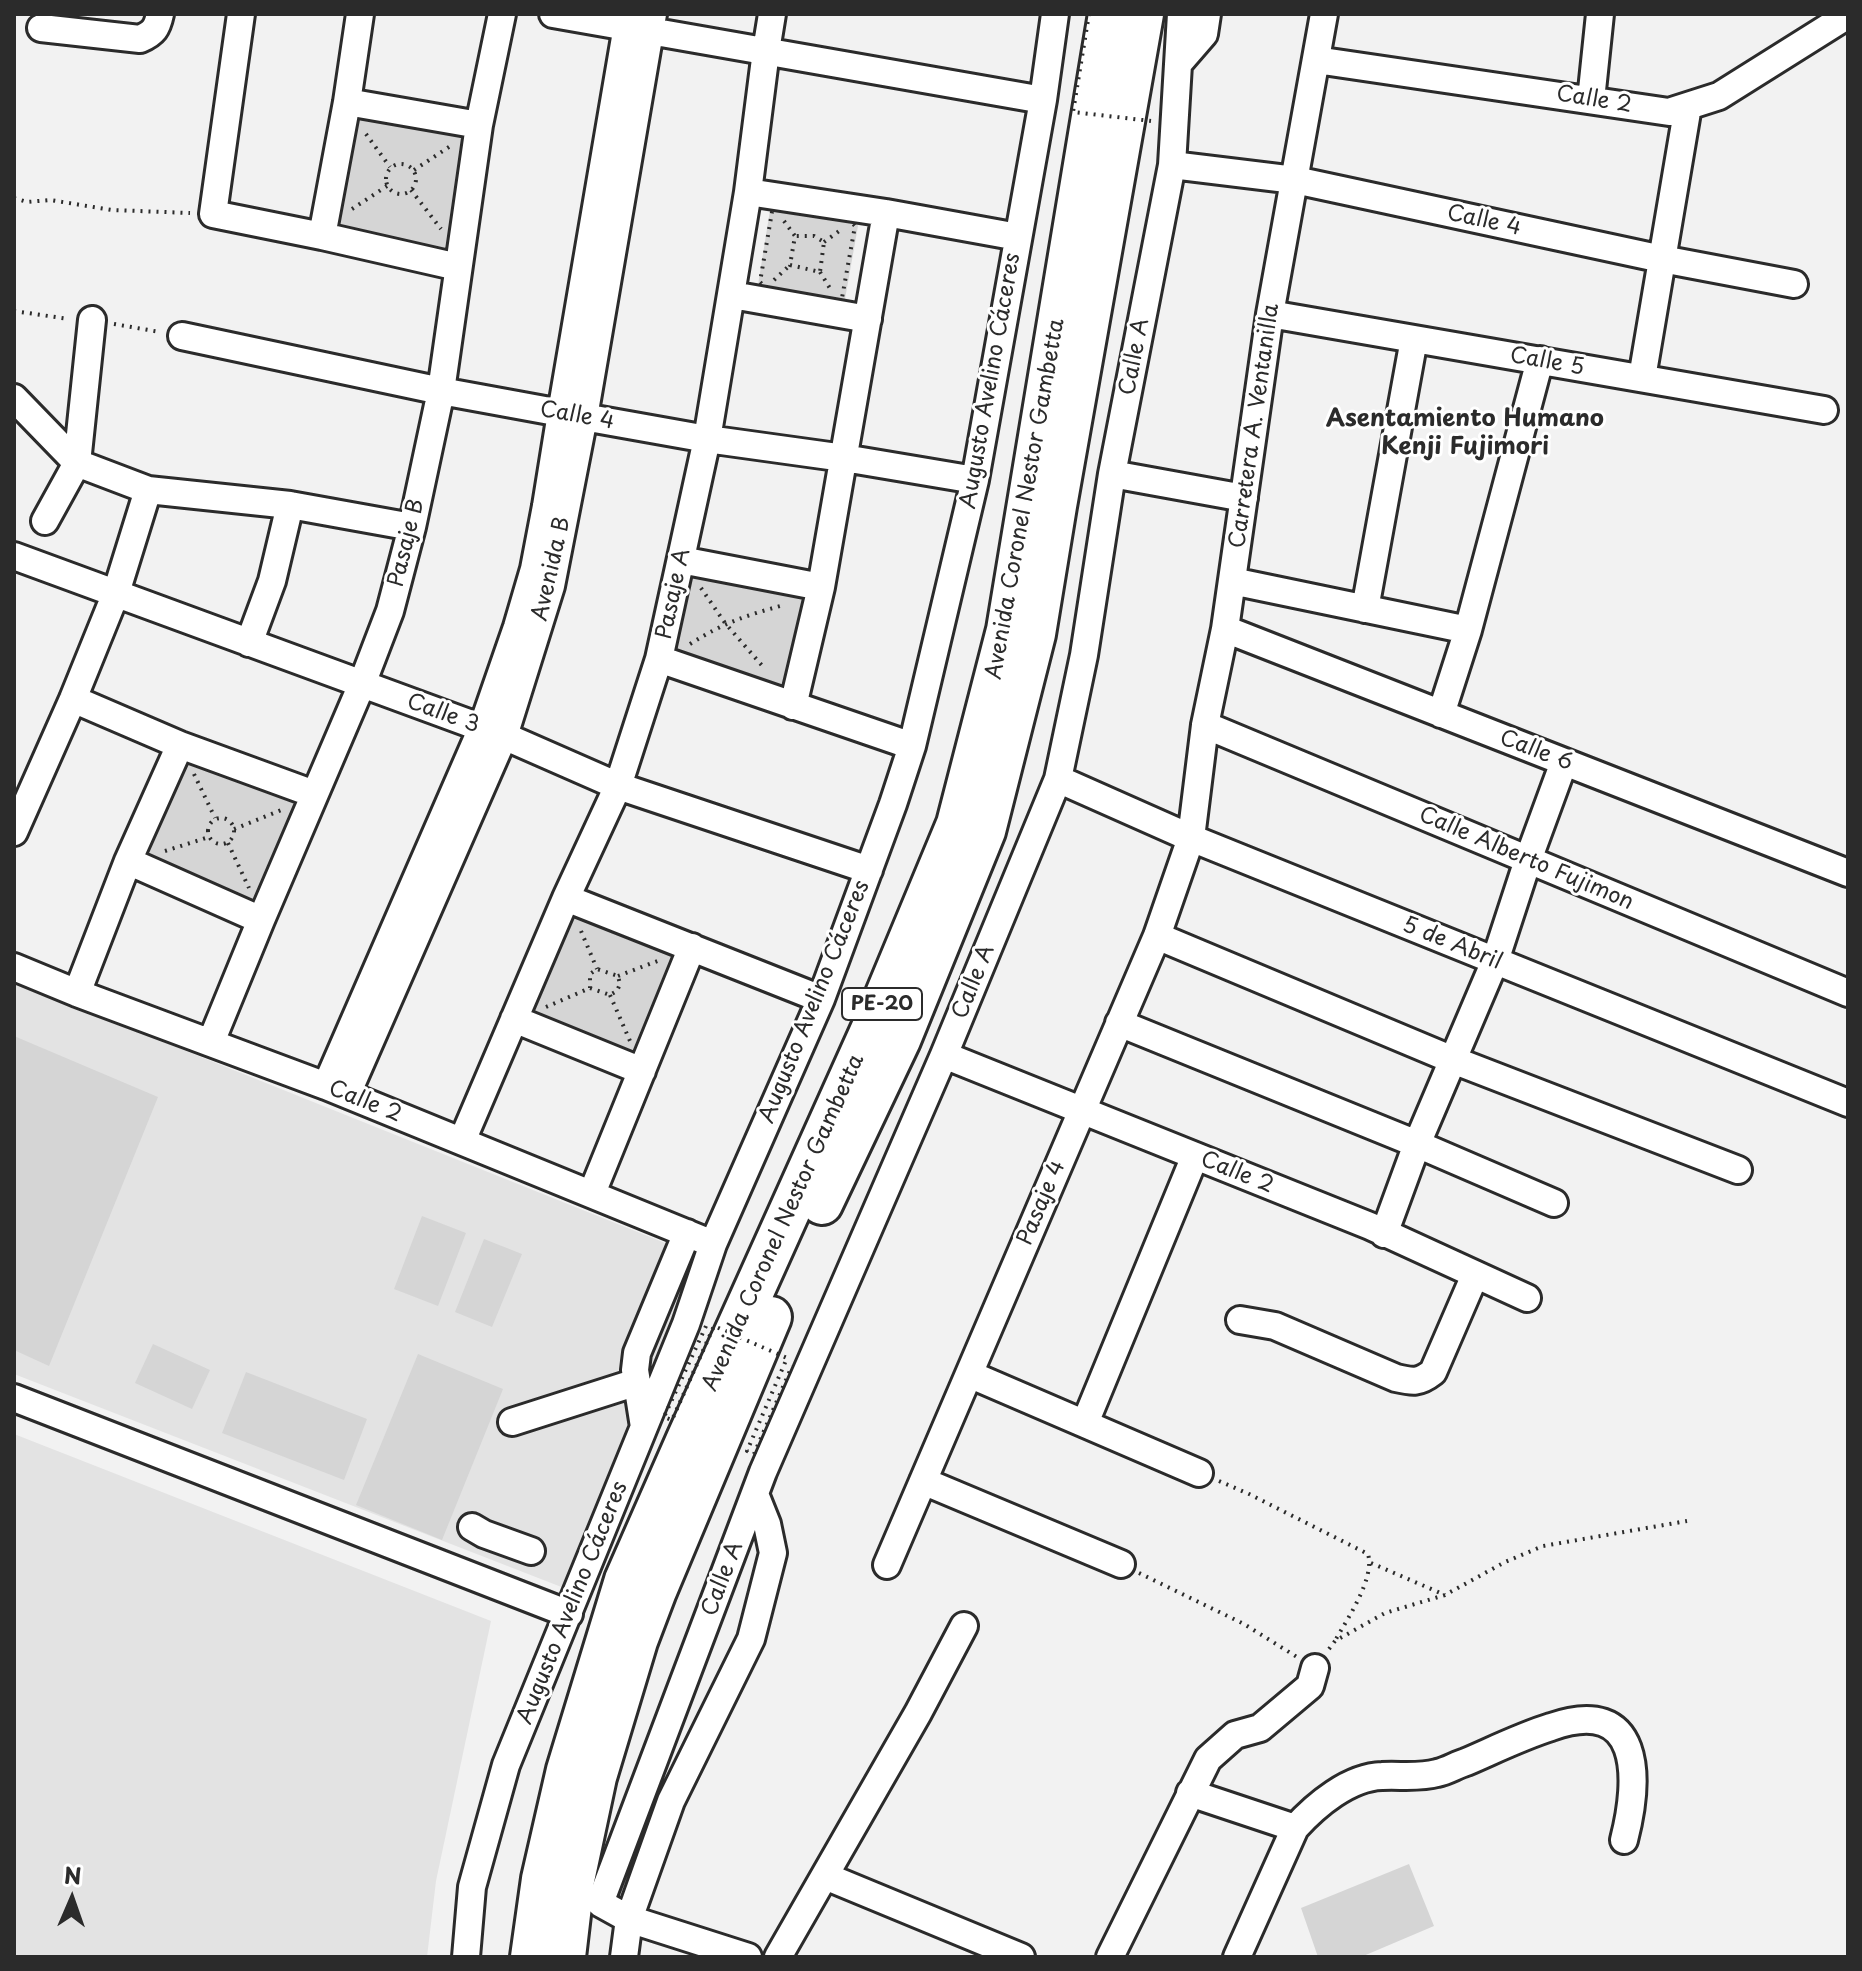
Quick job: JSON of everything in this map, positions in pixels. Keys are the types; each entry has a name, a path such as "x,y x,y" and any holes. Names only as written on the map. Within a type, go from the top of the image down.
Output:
{"highway":[{"name":"Avenida Coronel Nestor Gambetta","path":"531,1957 542,1879 567,1770 625,1580 872,1028 957,824 1007,630 1109,14"},
{"name":"Avenida Coronel Nestor Gambetta","path":"565,1957 574,1880 596,1777 637,1641 794,1264 900,1040 985,831 1035,634 1143,14"},
{"path":"586,1957 614,1911"}],"street":[{"path":"41,28 140,39 157,28 160,14"},
{"path":"241,14 213,214 458,267"},
{"path":"322,236 360,14"},
{"name":"Pasaje B","path":"211,1042 257,909 303,800 362,684 390,611 412,527 441,391 472,131 502,14"},
{"path":"553,14 640,22 766,51 1043,100"},
{"name":"Pasaje A","path":"462,1141 526,1014 572,909 670,654 681,560 707,439 732,295 772,14"},
{"name":"Augusto Avelino Cáceres","path":"466,1957 472,1887 506,1765 686,1324 713,1244 821,999 912,746 975,480 1043,100 1055,14"},
{"name":"Calle A","path":"614,1911 755,1494 944,1055 1058,779 1084,655 1112,474 1172,165 1181,14"},
{"path":"1178,64 1204,34 1207,14"},
{"name":"Carretera A. Ventanilla","path":"1191,838 1205,725 1225,629 1270,314 1324,14"},
{"path":"1591,100 1600,14"},
{"name":"Calle 2","path":"1316,60 1669,112 1719,96 1848,15"},
{"name":"Avenida B","path":"337,1090 493,732 551,586 572,415 640,22"},
{"path":"347,102 472,131"},
{"path":"1642,378 1688,106"},
{"name":"Calle 4","path":"1172,165 1295,180 1662,259 1794,284"},
{"path":"748,192 1018,237"},
{"path":"793,706 821,587 886,213"},
{"path":"732,295 868,319"},
{"name":"Calle 5","path":"1270,314 1824,410"},
{"path":"45,521 77,463 92,320"},
{"name":"Calle 4","path":"182,336 441,391 572,415 975,480"},
{"path":"1365,609 1414,339"},
{"path":"1441,714 1468,630 1540,360"},
{"path":"14,398 77,463 148,490 290,505 412,527"},
{"path":"1112,474 1244,498"},
{"path":"14,832 116,593 148,490"},
{"path":"249,643 272,581 290,505"},
{"name":"Calle 3","path":"15,560 116,593 493,732 618,786 869,870"},
{"path":"681,560 821,587"},
{"path":"1232,581 1468,630"},
{"name":"Calle 6","path":"1225,629 1848,873"},
{"path":"670,654 793,706 912,746"},
{"path":"73,699 186,756 303,800"},
{"name":"Calle Alberto Fujimon","path":"1205,725 1848,993"},
{"path":"77,993 186,756"},
{"path":"1384,1234 1417,1144 1495,961 1564,762"},
{"name":"5 de Abril","path":"1058,779 1191,838 1848,1103"},
{"name":"Pasaje 4","path":"887,1565 1157,936 1191,838"},
{"path":"140,858 257,909"},
{"path":"572,909 682,952 821,999"},
{"path":"1157,936 1453,1060 1738,1170"},
{"path":"592,1193 638,1059 682,952"},
{"name":"Calle 2","path":"14,967 337,1090 713,1244"},
{"path":"526,1014 638,1059"},
{"path":"1119,1023 1554,1203"},
{"name":"Calle 2","path":"944,1055 1370,1226 1527,1298"},
{"path":"1085,1423 1195,1156"},
{"path":"644,1427 635,1370 637,1353 687,1233"},
{"path":"1240,1320 1275,1326 1411,1382 1424,1379 1433,1372 1475,1275"},
{"path":"969,1374 1199,1473"},
{"path":"512,1422 637,1382"},
{"path":"14,1398 569,1614"},
{"path":"923,1481 1121,1564"},
{"path":"624,1957 614,1911 751,1639 773,1553 767,1524 755,1494"},
{"path":"472,1527 531,1551"},
{"path":"778,1957 918,1713 964,1626"},
{"path":"1110,1957 1208,1759 1235,1735 1260,1728 1310,1686 1315,1668"},
{"path":"1237,1957 1295,1828 1306,1815 1350,1785 1379,1776 1436,1774 1550,1727 1571,1722 1609,1724 1621,1734 1631,1758 1632,1798 1624,1840"},
{"path":"1190,1793 1295,1828"},
{"path":"825,1876 1021,1957"},
{"path":"614,1911 748,1957"}],"path":[{"path":"1089,14 1073,112 1151,121"},
{"path":"414,170 472,131"},
{"path":"365,133 390,167"},
{"path":"403,164 414,170 415,184 411,190 398,194 387,186 386,173 390,167 403,164"},
{"path":"351,209 387,186"},
{"path":"411,190 448,239"},
{"path":"14,198 112,210 213,214"},
{"path":"777,207 848,218 851,222 855,226 842,298 838,301 766,288 760,282 772,212 777,207"},
{"path":"790,265 820,272 824,242 851,222"},
{"path":"766,288 790,265 795,236 814,236 824,242"},
{"path":"701,587 725,623 765,669"},
{"path":"670,654 742,616 796,603"},
{"path":"186,756 206,773"},
{"path":"185,783 186,756"},
{"path":"186,756 215,818"},
{"path":"277,801 303,800"},
{"path":"286,819 303,800"},
{"path":"257,909 228,843 234,829 303,800"},
{"path":"228,843 213,844 208,827 215,818 223,817 230,821 234,829"},
{"path":"140,858 209,837"},
{"path":"572,909 597,969 618,976 682,952"},
{"path":"590,988 590,974 597,969"},
{"path":"610,995 617,991 620,984 618,976"},
{"path":"526,1014 590,988 610,995 638,1059"},
{"path":"526,1014 544,997"},
{"path":"526,1014 552,1015"},
{"path":"638,1059 639,1034"},
{"path":"619,1042 638,1059"},
{"path":"706,1326 664,1417 672,1420 714,1326 787,1358 747,1451 754,1454 792,1366"},
{"path":"1121,1564 1244,1624 1315,1668 1335,1641 1358,1599 1371,1563 1368,1554 1249,1494 1199,1473"},
{"path":"1335,1641 1385,1613 1445,1595 1505,1562 1543,1546 1687,1521"},
{"path":"1371,1563 1445,1595"}],"shaded area":[{"path":"353,115 465,128 452,244 445,251 338,228 334,222"},
{"path":"771,204 853,216 858,226 845,299 839,303 766,292 758,285"},
{"path":"688,567 809,593 788,696 670,659"},
{"path":"190,759 301,799 258,908 145,854 184,762"},
{"path":"577,910 680,951 641,1056 628,1060 532,1017 530,1007 566,915"},
{"path":"14,982 700,1257 564,1588 14,1374"},
{"path":"14,1036 158,1097 49,1366 14,1350"},
{"path":"422,1216 466,1233 438,1306 394,1289"},
{"path":"484,1239 522,1254 492,1327 455,1312"},
{"path":"153,1344 210,1370 192,1409 135,1383"},
{"path":"418,1354 503,1389 442,1540 356,1505"},
{"path":"246,1372 367,1419 344,1480 222,1433"},
{"path":"14,1434 491,1621 436,1881 427,1957 14,1957"},
{"path":"1409,1864 1434,1926 1361,1957 1318,1957 1301,1908"}],"district":[{"name":"Asentamiento Humano Kenji Fujimori","path":"1465,433"}]}
